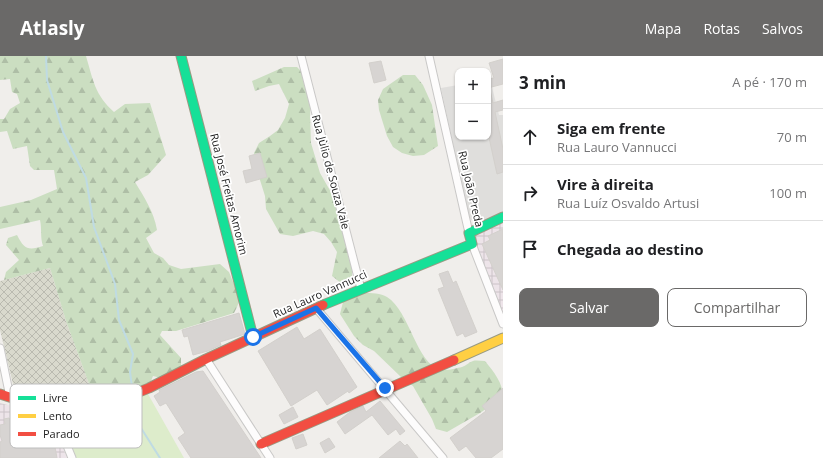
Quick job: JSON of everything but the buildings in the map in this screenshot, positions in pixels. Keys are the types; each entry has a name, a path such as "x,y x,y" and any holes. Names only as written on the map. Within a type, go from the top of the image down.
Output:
{"street":[{"name":"Rua José Freitas Amorim","path":"181,56 253,337"},
{"name":"Rua Jùlio de Souza Vale","path":"301,56 361,289"},
{"name":"Rua João Preda","path":"429,56 472,244 503,324"},
{"path":"469,233 503,217"},
{"name":"Rua Lauro Vannucci","path":"142,391 206,359 316,308 472,244"},
{"path":"316,308 443,458"},
{"path":"261,444 385,388 503,338"},
{"path":"0,348 10,397"},
{"path":"206,359 270,458"},
{"name":"Rua Lauro Vannucci","path":"0,394 10,397"},
{"path":"68,448 72,458"}],"shaded area":[{"path":"491,83 499,115 503,115 503,213 477,224 469,218 441,88 455,86 455,140 491,140"},
{"path":"503,217 503,324 469,233"},
{"path":"50,268 66,321 89,384 13,384 0,330 0,281"},
{"path":"0,403 10,406 10,448 63,448 67,458 0,458"}],"green space":[{"path":"0,56 86,56 93,80 99,93 114,112 125,104 150,103 166,155 148,175 135,182 156,223 157,230 146,238 154,253 163,258 169,265 181,269 220,264 229,272 240,299 234,313 176,331 162,331 160,335 181,358 181,368 161,378 153,376 151,381 142,386 142,384 89,384 66,321 50,268 4,280 6,272 19,260 6,245 8,238 17,235 27,248 43,246 40,220 0,229 0,207 31,200 57,189 54,170 34,170 30,166 27,146 13,149 7,131 0,132 0,119 4,119 10,109 20,103 17,94 12,92 10,79 0,80"},
{"path":"284,67 297,67 304,74 311,87 311,143 320,173 344,215 352,257 352,279 341,283 332,276 337,252 324,234 313,231 293,236 280,234 266,209 265,196 255,164 254,153 259,143 278,130 285,118 289,104 279,84 255,91 252,81"},
{"path":"403,75 415,75 423,85 432,105 438,146 424,155 413,156 402,153 393,147 387,136 379,110 378,100 383,89"},
{"path":"364,293 382,295 387,297 395,304 402,313 419,348 432,366 441,370 446,370 462,367 474,361 485,361 500,382 503,397 480,413 447,432 436,429 413,386 401,377 374,351 363,345 354,336 340,314 343,302"},
{"path":"148,394 184,458 76,458 73,448 142,448 142,396"}],"waterway":[{"path":"46,56 47,80 63,132 86,178 94,227 115,284 119,320 133,354 130,372 132,384"},
{"path":"142,430 160,458"}],"traffic: fast":[{"path":"181,56 253,337"},
{"path":"323,305 472,244 469,233 503,217"}],"traffic: slow":[{"path":"454,360 503,338"}],"traffic: jam":[{"path":"142,391 206,359 323,305"},
{"path":"261,444 454,360"},
{"path":"0,394 10,397"}],"route":[{"path":"253,337 316,308 385,388"}]}
